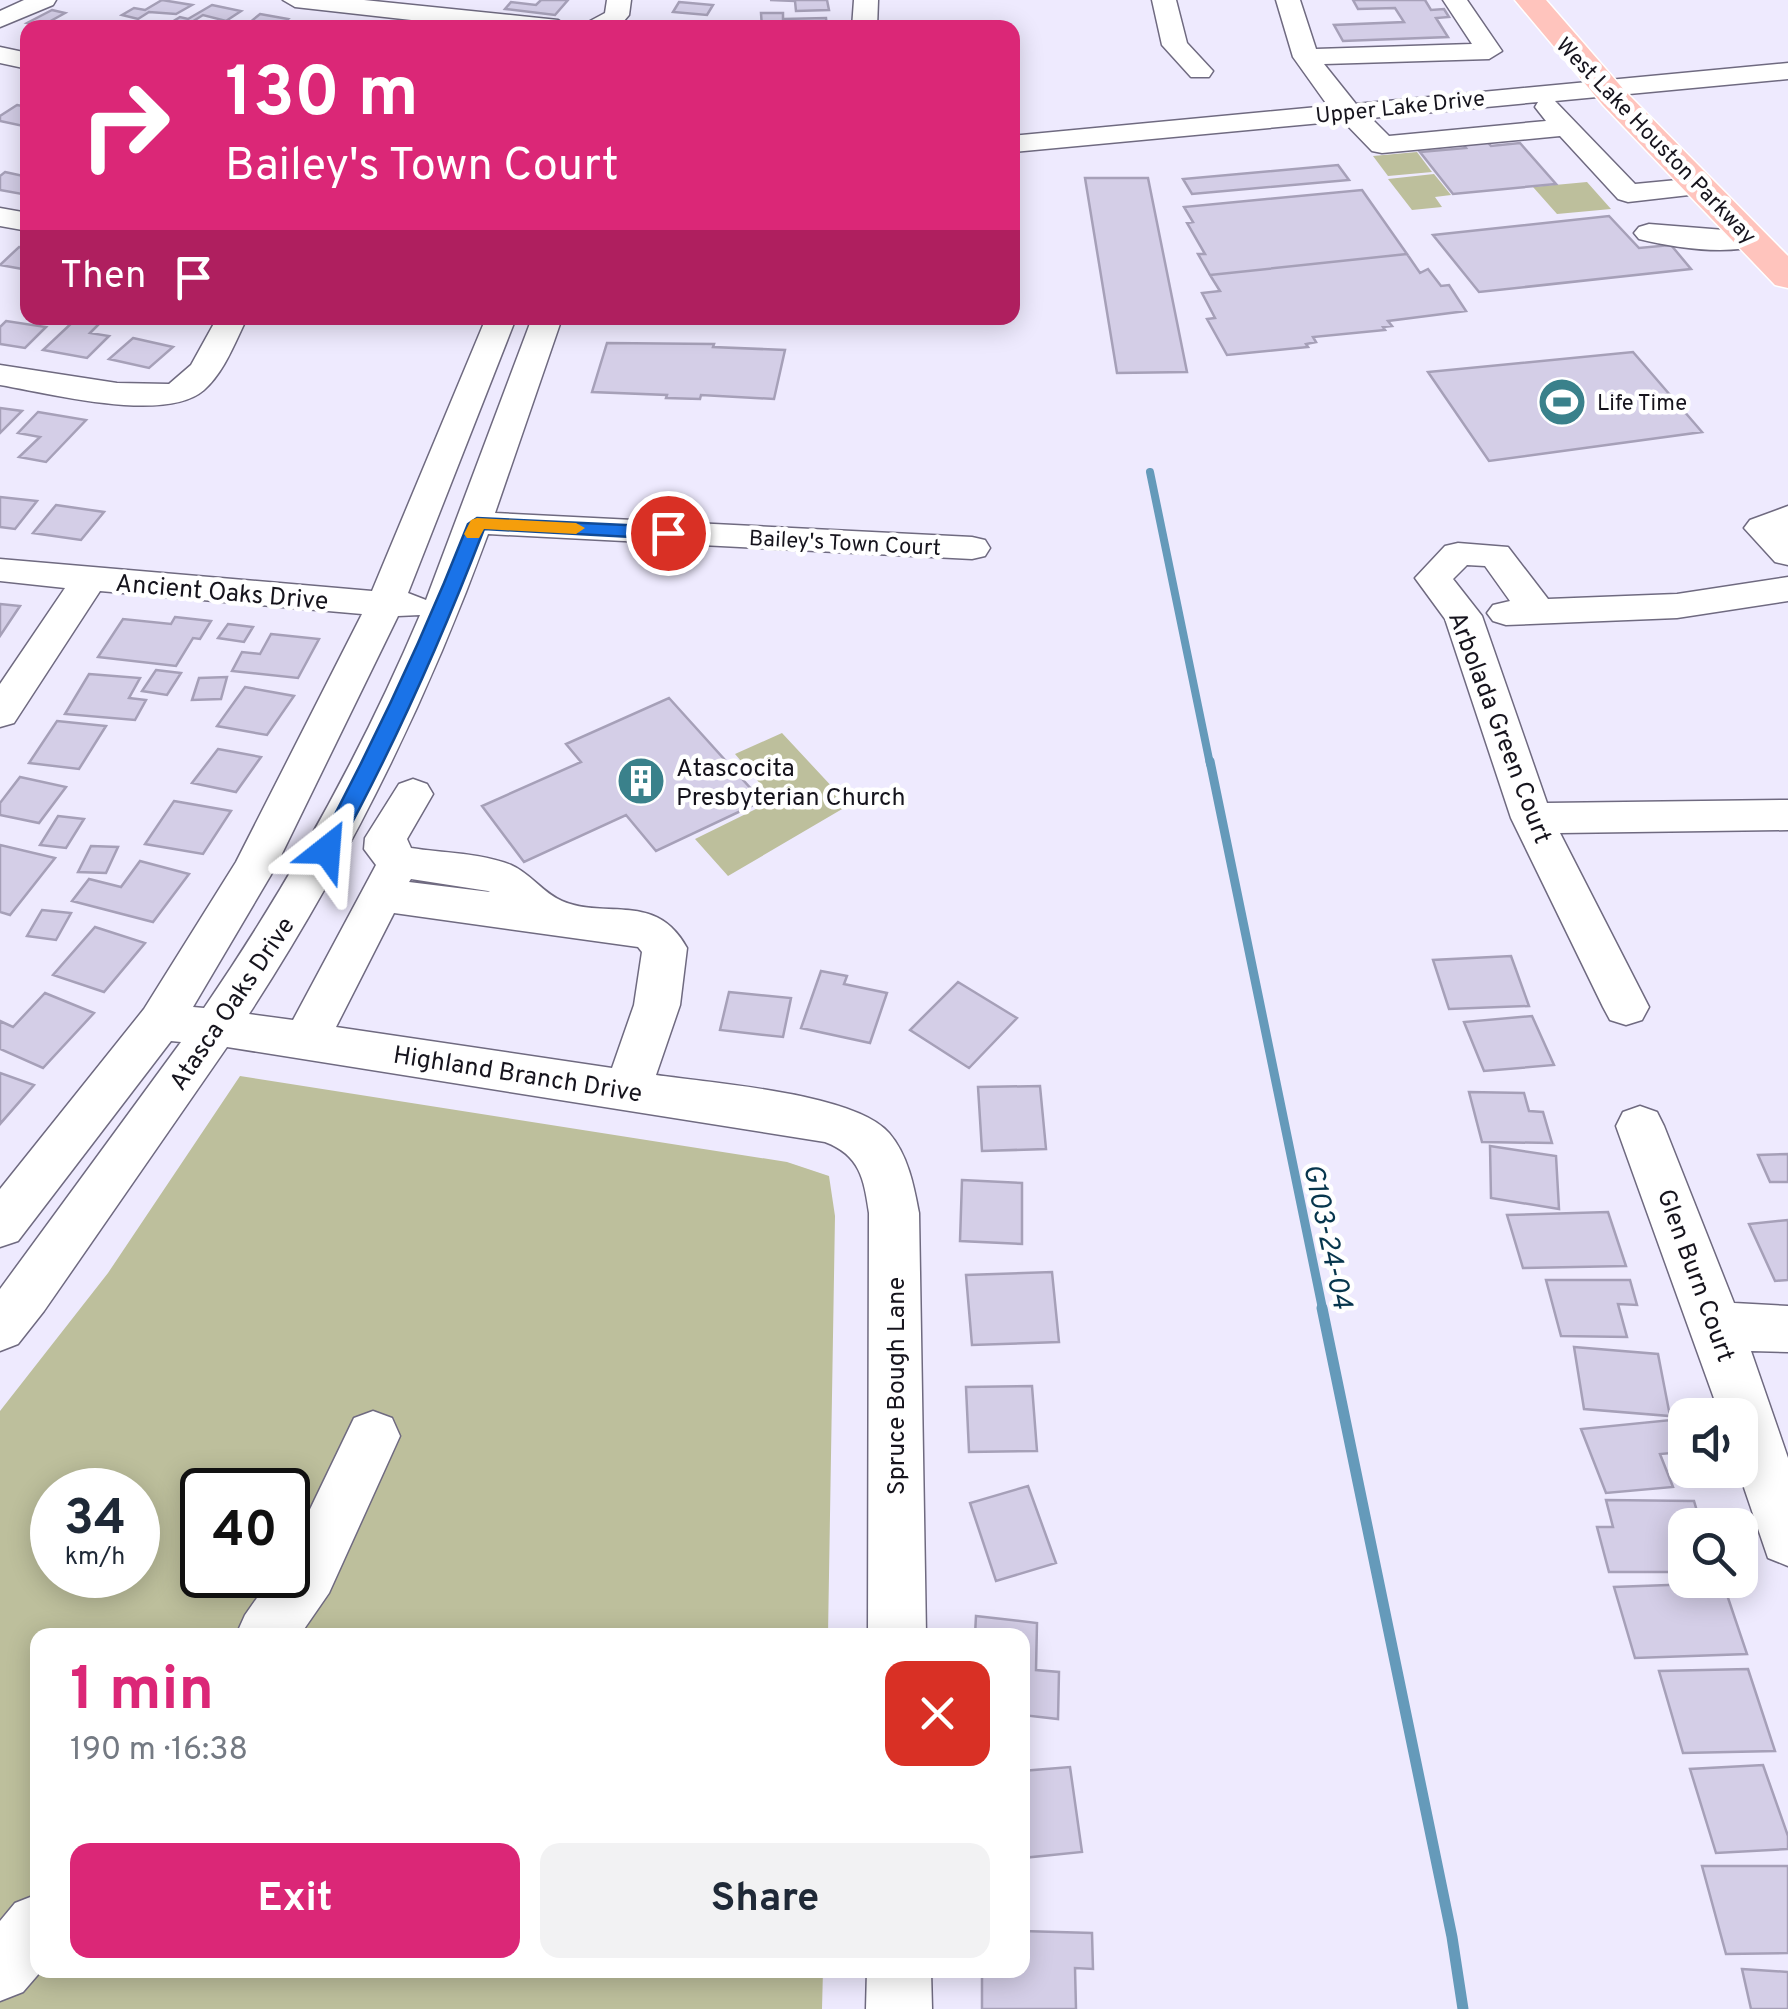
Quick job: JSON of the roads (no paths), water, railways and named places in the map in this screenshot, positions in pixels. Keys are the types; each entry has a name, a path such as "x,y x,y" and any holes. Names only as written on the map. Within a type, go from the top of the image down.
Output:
{"main road":[{"name":"West Lake Houston Parkway","path":"1530,0 1788,234"},
{"name":"West Lake Houston Parkway","path":"1582,15 1616,77 1698,186 1788,277"},
{"path":"1752,240 1788,234"}],"street":[{"path":"0,20 44,0"},
{"path":"295,0 483,20"},
{"path":"1164,0 1175,45 1200,70"},
{"path":"1288,0 1306,57 1339,102 1382,145 1567,127"},
{"path":"1306,57 1488,51 1455,0"},
{"name":"Upper Lake Drive","path":"1020,142 1094,126 1616,77 1788,54"},
{"name":"Upper Lake Drive","path":"1339,102 1536,93 1616,77 1788,71"},
{"path":"1536,93 1628,193 1698,186"},
{"name":"Upper Lake Drive","path":"1020,121 1094,126"},
{"path":"1649,234 1752,240"},
{"path":"0,375 148,394 179,392 200,376 228,325"},
{"name":"Atasca Oaks Drive","path":"0,1226 160,1022 254,868 385,604 498,325"},
{"name":"Atasca Oaks Drive","path":"0,1328 58,1255 216,1027 292,911 344,820 444,607 477,524 545,325"},
{"path":"1788,517 1762,528 1788,554"},
{"name":"Bailey's Town Court","path":"477,524 972,548"},
{"name":"Arbolada Green Court","path":"1537,611 1495,555 1458,554 1433,578 1463,616 1532,818 1626,1007"},
{"name":"Ancient Oaks Drive","path":"0,570 444,607"},
{"path":"0,714 89,580"},
{"path":"1463,616 1677,606 1788,590"},
{"path":"306,1040 391,878 386,838 412,794"},
{"path":"1532,818 1788,815"},
{"path":"391,878 552,916 635,927 653,935 665,948 658,1005 628,1090"},
{"name":"Highland Branch Drive","path":"160,1022 306,1040 801,1116 831,1123 872,1142"},
{"name":"Glen Burn Court","path":"1640,1126 1718,1326 1788,1539"},
{"name":"Spruce Bough Lane","path":"872,1142 886,1167 894,1213 896,1628"},
{"path":"1718,1326 1788,1329"},
{"path":"270,1628 309,1573 373,1436"},
{"path":"0,1969 30,1935"},
{"path":"899,1978 899,2009"}],"waterway":[{"name":"G103-24-04","path":"1150,472 1210,764"},
{"name":"G103-24-04","path":"1210,761 1323,1311"},
{"name":"G103-24-04","path":"1322,1308 1452,1937 1463,2009"}],"place":[{"name":"Life Time","path":"1562,402"},
{"name":"Atascocita Presbyterian Church","path":"641,781"}]}
